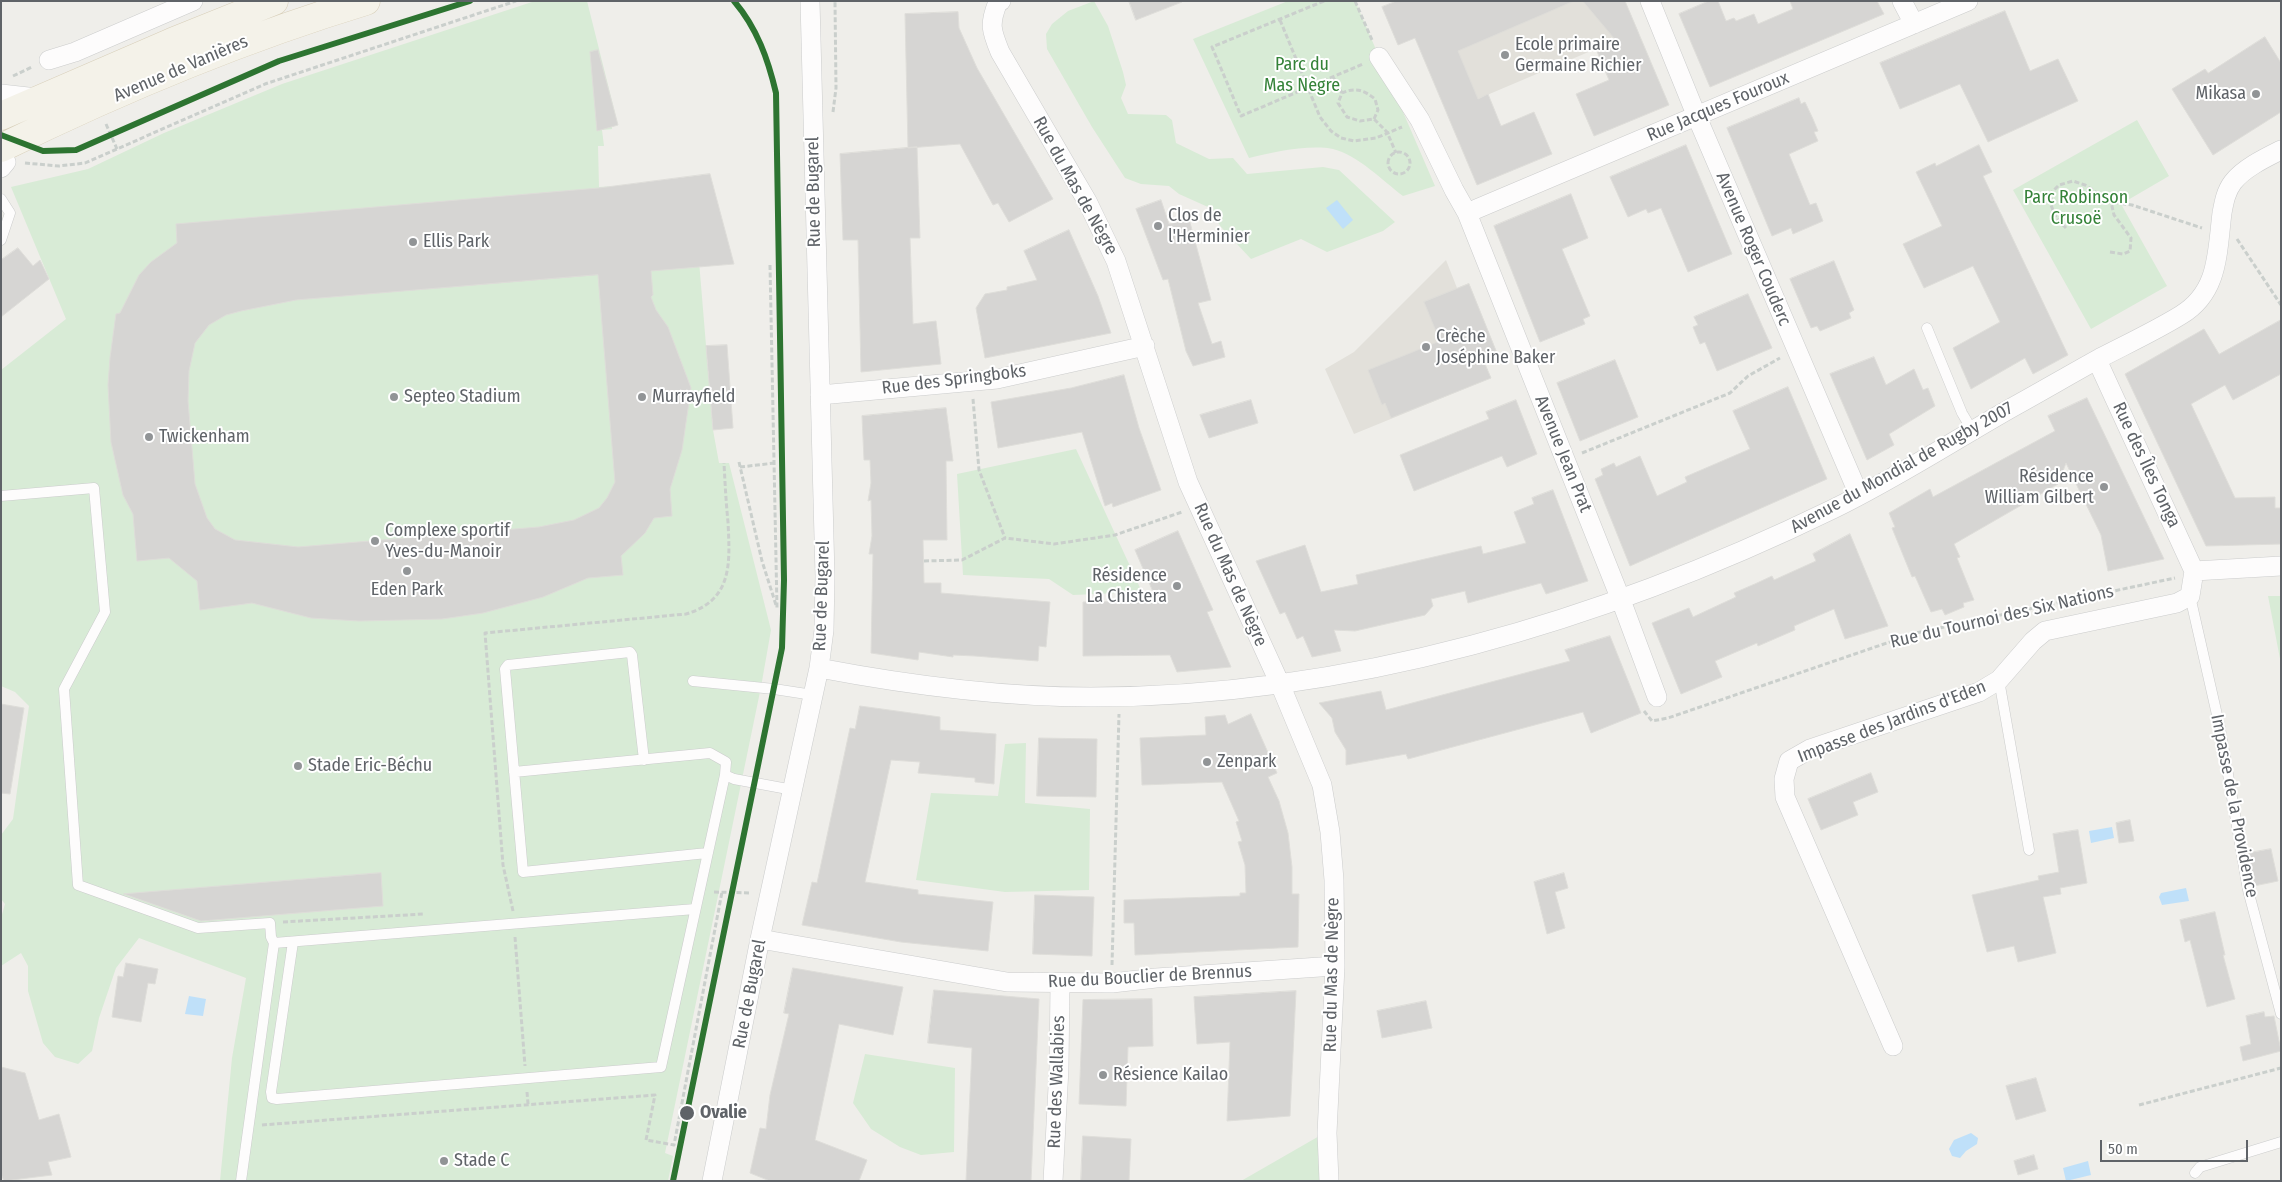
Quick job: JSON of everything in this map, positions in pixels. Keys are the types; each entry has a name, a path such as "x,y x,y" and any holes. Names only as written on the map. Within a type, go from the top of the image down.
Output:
{"main road":[{"name":"Avenue de Vanières","path":"1,116 274,1"},
{"name":"Avenue de Vanières","path":"3,158 158,77 240,43 366,1"}],"street":[{"name":"Rue de Bugarel","path":"712,1181 760,939 819,668 826,601 810,1"},
{"name":"Avenue Roger Couderc","path":"1650,1 1696,117 1859,495"},
{"path":"1902,1 1914,24"},
{"name":"Rue Jacques Fouroux","path":"1467,213 1968,1"},
{"path":"49,60 75,52 187,2"},
{"name":"Rue du Mas de Nègre","path":"998,2 991,25 1000,52 1087,202 1116,262 1145,346 1185,474 1280,684 1322,785 1330,832 1334,880 1334,966 1327,1133 1330,1181"},
{"name":"Avenue Jean Prat","path":"1379,57 1420,120 1467,213 1621,600 1657,696"},
{"path":"5,86 40,99"},
{"name":"Avenue du Mondial de Rugby 2007","path":"819,668 956,688 1064,696 1164,695 1280,684 1430,656 1621,600 1752,548 1859,495 2097,360 2179,316 2201,300 2214,272 2224,199 2231,183 2245,171 2281,150"},
{"name":"Rue des Springboks","path":"820,395 997,379 1145,346"},
{"name":"Rue des Îles Tonga","path":"2097,360 2194,571"},
{"path":"2190,596 2194,571 2281,566"},
{"name":"Impasse des Jardins d'Eden","path":"1893,1046 1785,797 1784,779 1789,761 1810,749 1979,692 1999,680 2033,640 2046,631 2177,604 2190,596"},
{"name":"Rue du Bouclier de Brennus","path":"760,939 1007,982 1112,983 1156,978 1334,966"},
{"name":"Rue des Wallabies","path":"1053,1181 1059,1068 1060,984"}],"lane":[{"path":"1,199 10,213 1,240"},
{"path":"1926,328 1962,412 1972,430"},
{"path":"1,496 94,488 105,612 64,689 78,885 198,928 270,923 271,937 274,943 241,1181"},
{"name":"Impasse de la Providence","path":"2190,596 2220,728 2248,890 2281,1014"},
{"path":"644,760 632,655 630,652 508,665 505,669 523,872 707,852"},
{"path":"1999,680 2028,850"},
{"path":"693,681 774,688 812,695"},
{"path":"293,942 271,1092 272,1098 279,1099 661,1067 725,775 726,762 710,753 514,772"},
{"path":"725,775 734,779 793,790"},
{"path":"274,943 695,909"},
{"path":"264,1018 282,1017"},
{"path":"254,1093 271,1092"},
{"path":"2195,1172 2200,1167 2281,1142"}],"path":[{"path":"3,158 59,166 85,163 250,90 516,1"},
{"path":"1324,1 1212,47 1241,116 1379,57 1355,1"},
{"path":"1280,20 1320,117 1331,131 1341,138 1354,141 1376,138 1420,120"},
{"path":"5,86 49,60"},
{"path":"1333,77 1342,93"},
{"path":"1351,89 1363,90 1375,98 1378,110 1374,119 1360,121 1346,117 1338,103 1342,93 1351,89"},
{"path":"1374,119 1387,132 1396,153"},
{"path":"1396,153 1403,153 1409,161 1408,168 1404,173 1393,172 1389,167 1388,160 1396,153"},
{"path":"2066,228 2056,218 2050,205 2051,193 2059,186 2073,181 2085,185 2111,202 2132,205 2239,240 2281,305"},
{"path":"2110,252 2123,254 2130,251 2131,238 2114,215 2111,202"},
{"path":"739,462 762,561 777,608 770,265"},
{"path":"1584,452 1730,393 1748,376 1776,360"},
{"path":"971,381 979,470 1004,538"},
{"path":"528,1104 514,924 504,865 485,633 686,614 700,610 713,600 722,587 728,572 730,552 724,463"},
{"path":"740,467 775,463"},
{"path":"924,561 962,560 1004,538 1054,544 1115,535 1170,517 1198,504"},
{"name":"Rue du Tournoi des Six Nations","path":"1657,696 1641,703 1646,716 1652,721 1721,701 1916,633 2175,578 2194,571"},
{"path":"1112,983 1120,696"},
{"path":"2140,1105 2281,1068"}],"shaded area":[{"name":"Ecole primaire Germaine Richier","path":"1397,1 1625,1 1638,31 1447,112 1415,38 1398,45 1382,7"},
{"name":"Crèche Joséphine Baker","path":"1446,260 1457,288 1469,283 1499,358 1485,364 1491,378 1354,434 1325,369 1354,352"}],"green space":[{"name":"Complexe sportif Yves-du-Manoir","path":"535,1 587,1 618,125 612,127 612,129 602,130 604,146 598,146 599,187 634,185 699,261 713,430 719,463 729,463 771,630 761,687 665,1153 673,1156 668,1181 220,1181 232,1058 246,978 139,938 116,968 99,1018 92,1051 78,1064 55,1057 43,1043 28,991 28,966 21,953 1,966 1,918 5,904 1,899 1,835 13,819 29,706 15,692 1,686 1,370 66,319 11,187 88,169 164,133 282,84"},
{"path":"1094,1 1108,26 1123,72 1126,85 1121,98 1128,114 1166,115 1172,120 1176,143 1209,159 1233,158 1247,174 1323,167 1339,170 1395,222 1383,231 1327,252 1301,239 1251,259 1221,227 1208,207 1179,194 1169,186 1141,184 1125,178 1092,127 1047,49 1046,34 1052,24 1068,11"},
{"name":"Parc du Mas Nègre","path":"1288,1 1355,1 1435,186 1403,196 1361,163 1343,152 1333,149 1302,148 1249,158 1193,39"},
{"name":"Parc Robinson Crusoë","path":"2137,120 2169,176 2121,204 2167,286 2091,329 2013,190"},
{"path":"1076,449 1142,592 1073,595 1049,579 963,575 957,474"},
{"path":"2268,596 2281,596 2281,664"},
{"path":"1026,743 1025,803 1090,809 1089,890 1005,892 916,880 931,793 998,796 1005,744"},
{"path":"865,1054 955,1068 954,1152 921,1155 900,1147 871,1129 853,1103"},
{"path":"1321,1135 1329,1181 1241,1181"}],"water":[{"path":"1337,200 1353,220 1343,229 1326,208"},
{"path":"2112,827 2114,838 2091,843 2089,831"},
{"path":"2186,888 2189,901 2162,905 2159,897 2161,893"},
{"path":"189,996 206,999 203,1016 185,1014"},
{"path":"1971,1133 1978,1138 1977,1144 1966,1151 1960,1158 1952,1156 1949,1149 1954,1140"},
{"path":"2088,1161 2091,1175 2066,1181 2063,1168"}],"building":[{"path":"1129,1 1182,1 1182,2 1136,20"},
{"path":"1397,1 1574,1 1458,51 1478,99 1488,94 1501,126 1534,112 1552,154 1477,185 1415,38 1398,45 1382,7"},
{"path":"1583,1 1625,1 1669,105 1594,136 1576,94 1609,80 1596,49 1616,41"},
{"path":"1709,1 1718,1 1726,21 1734,18 1736,21 1754,14 1758,24 1793,9 1790,1 1877,1 1884,14 1710,87 1679,14"},
{"path":"2005,11 2030,71 2058,59 2078,101 1988,142 1960,84 1900,109 1880,63"},
{"path":"958,12 959,28 977,68 1053,199 1009,222 998,203 993,205 960,144 908,148 905,14"},
{"name":"Mikasa","path":"2265,37 2281,63 2281,112 2213,155 2172,89 2205,69 2208,73"},
{"path":"598,50 618,125 597,131 590,52"},
{"path":"1799,98 1801,104 1805,102 1813,119 1818,131 1814,132 1818,141 1789,154 1810,205 1816,203 1823,221 1793,234 1791,228 1772,236 1727,128"},
{"path":"1686,145 1732,254 1688,272 1661,208 1648,213 1646,209 1628,217 1610,177"},
{"path":"1979,145 1992,172 1983,176 2068,355 2033,374 2025,358 1971,389 1953,348 2000,322 1973,266 1924,288 1903,244 1942,226 1916,172 1935,163 1936,166"},
{"path":"917,147 920,238 910,238 913,324 936,321 941,364 861,372 858,240 843,240 840,154"},
{"path":"710,174 734,264 651,271 653,295 651,297 656,310 668,327 691,388 682,450 670,489 672,516 654,518 645,533 621,556 623,575 588,578 543,597 483,613 442,619 359,621 311,618 252,603 200,610 197,581 169,558 137,561 133,514 123,495 111,442 108,385 110,358 116,314 120,313 139,275 151,262 177,243 176,224 599,188","holes":["598,275 615,482 607,498 599,508 574,520 539,527 298,547 235,540 215,529 207,518 195,484 188,401 189,371 195,343 209,325 226,315 296,300"]},
{"path":"1571,194 1588,238 1562,249 1590,316 1583,319 1585,324 1540,342 1494,226"},
{"path":"1161,200 1169,224 1189,219 1211,300 1198,303 1212,344 1221,341 1225,357 1193,366 1186,351 1168,279 1163,280 1136,209"},
{"path":"1069,230 1098,296 1111,333 985,358 976,308 985,294 1007,290 1007,287 1037,280 1024,251"},
{"path":"18,248 33,266 40,260 49,279 1,317 1,260"},
{"path":"1834,261 1854,310 1849,313 1851,318 1820,331 1817,326 1811,328 1790,279"},
{"path":"1469,284 1499,358 1485,364 1491,378 1391,418 1385,403 1382,405 1368,370 1440,341 1424,302"},
{"path":"1748,294 1772,348 1717,371 1705,342 1700,344 1693,327 1698,325 1694,317"},
{"path":"2281,320 2281,374 2233,400 2225,385 2191,404 2235,498 2275,497 2275,508 2281,508 2281,544 2206,546 2125,374 2204,329 2219,354"},
{"path":"727,345 733,428 713,430 706,346"},
{"path":"1874,357 1886,385 1914,369 1923,390 1928,388 1935,406 1889,434 1894,445 1867,460 1830,374"},
{"path":"1615,360 1638,417 1580,441 1557,383"},
{"path":"1124,375 1139,428 1161,490 1113,507 1112,503 1105,506 1082,432 998,448 991,402 1071,388"},
{"path":"1788,387 1827,479 1630,566 1595,479 1603,475 1601,469 1614,463 1616,467 1640,456 1657,496 1687,482 1685,477 1750,449 1733,411"},
{"path":"2087,398 2164,559 2108,571 2101,535 2066,463 2058,484 1954,544 1960,557 1957,558 1974,600 1963,603 1964,607 1945,615 1942,609 1931,612 1915,576 1912,577 1892,528 1895,527 1889,513 1930,489 1933,497 2055,431 2048,416"},
{"path":"1251,400 1258,423 1209,438 1200,415"},
{"path":"1516,400 1537,454 1507,467 1502,456 1414,491 1400,455 1489,419 1486,412"},
{"path":"946,408 953,461 946,461 947,540 923,540 924,583 941,583 941,593 1050,602 1046,647 1039,646 1038,661 975,656 953,655 953,657 919,652 918,660 871,653 873,554 869,554 872,536 871,500 868,501 871,483 870,460 864,460 862,416"},
{"path":"1553,490 1588,581 1546,594 1541,583 1468,603 1465,591 1431,599 1433,606 1425,615 1355,631 1334,630 1341,651 1312,657 1303,636 1297,639 1285,612 1280,614 1256,561 1305,545 1321,592 1358,584 1356,575 1481,546 1483,554 1526,543 1514,512 1534,504 1532,498"},
{"name":"Résidence La Chistera","path":"1178,531 1213,610 1207,612 1231,667 1177,672 1170,655 1083,656 1083,602 1157,601 1135,550"},
{"path":"1850,534 1888,626 1845,639 1834,609 1794,626 1795,630 1758,646 1757,643 1715,661 1722,677 1681,694 1652,623 1689,608 1693,617 1736,597 1734,593 1772,576 1774,580 1816,561 1813,554"},
{"path":"1610,636 1641,713 1591,733 1583,712 1408,759 1406,754 1346,765 1346,750 1335,732 1332,718 1319,703 1381,691 1386,710 1570,661 1565,650"},
{"path":"1,704 24,708 10,794 1,793"},
{"path":"860,706 940,717 940,730 996,734 994,784 975,782 975,778 918,773 920,762 891,760 865,882 918,890 918,894 993,902 988,951 901,942 802,925 812,882 817,883 850,728 855,729"},
{"path":"1251,714 1277,773 1268,777 1279,801 1288,833 1292,867 1292,894 1299,894 1298,947 1135,955 1134,923 1124,923 1124,900 1240,896 1240,893 1246,893 1245,865 1238,842 1242,841 1236,822 1239,821 1222,782 1142,785 1140,738 1206,735 1205,717 1225,715 1228,724"},
{"path":"1039,738 1097,739 1096,797 1037,796"},
{"path":"1871,773 1878,792 1853,802 1858,815 1821,830 1808,799"},
{"path":"2130,820 2134,841 2119,843 2116,823"},
{"path":"2078,830 2087,883 2060,888 2061,894 2043,897 2056,953 2018,962 2014,946 1987,952 1972,895 2039,880 2038,876 2059,872 2053,834"},
{"path":"2271,849 2278,881 2254,886 2249,853"},
{"path":"381,873 383,906 201,921 124,894"},
{"path":"1564,873 1568,888 1555,892 1565,928 1547,934 1534,882"},
{"path":"1035,895 1094,897 1092,956 1033,954"},
{"path":"2215,912 2225,955 2223,955 2235,999 2207,1007 2190,940 2185,942 2180,920"},
{"path":"126,963 158,969 155,984 148,983 141,1022 112,1017 118,976 123,977"},
{"path":"793,968 903,987 893,1035 839,1024 815,1140 867,1160 859,1181 770,1181 750,1173 760,1128 766,1129 770,1095 789,1014 784,1013"},
{"path":"934,990 1039,999 1031,1181 966,1181 972,1048 928,1043"},
{"path":"1296,991 1290,1116 1227,1121 1230,1042 1197,1044 1194,997"},
{"name":"Résience Kailao","path":"1152,999 1153,1046 1128,1047 1126,1106 1079,1104 1083,1000"},
{"path":"1426,1001 1432,1028 1382,1038 1377,1011"},
{"path":"2264,1012 2265,1017 2274,1016 2281,1051 2243,1061 2240,1047 2251,1044 2246,1016"},
{"path":"1,1067 25,1073 39,1120 59,1114 71,1157 48,1162 52,1175 4,1181 1,1174"},
{"path":"2036,1078 2046,1111 2016,1120 2006,1086"},
{"path":"1083,1136 1131,1139 1129,1181 1081,1181"},
{"path":"2034,1155 2038,1169 2018,1175 2014,1161"}],"transit line":[{"path":"1,135 43,151 76,150 279,61 470,1"},
{"path":"673,1181 782,648 784,580 776,93 761,44 749,22 734,1"}],"place":[{"name":"Ecole primaire Germaine Richier","path":"1505,55"},
{"name":"Mikasa","path":"2256,94"},
{"name":"Clos de l'Herminier","path":"1158,226"},
{"name":"Ellis Park","path":"413,242"},
{"name":"Crèche Joséphine Baker","path":"1426,347"},
{"name":"Septeo Stadium","path":"394,397"},
{"name":"Murrayfield","path":"642,397"},
{"name":"Twickenham","path":"149,437"},
{"name":"Résidence William Gilbert","path":"2104,487"},
{"name":"Complexe sportif Yves-du-Manoir","path":"375,541"},
{"name":"Eden Park","path":"407,571"},
{"name":"Résidence La Chistera","path":"1177,586"},
{"name":"Zenpark","path":"1207,762"},
{"name":"Stade Eric-Béchu","path":"298,766"},
{"name":"Résience Kailao","path":"1103,1075"},
{"name":"Ovalie","path":"687,1113"},
{"name":"Stade C","path":"444,1161"}]}
